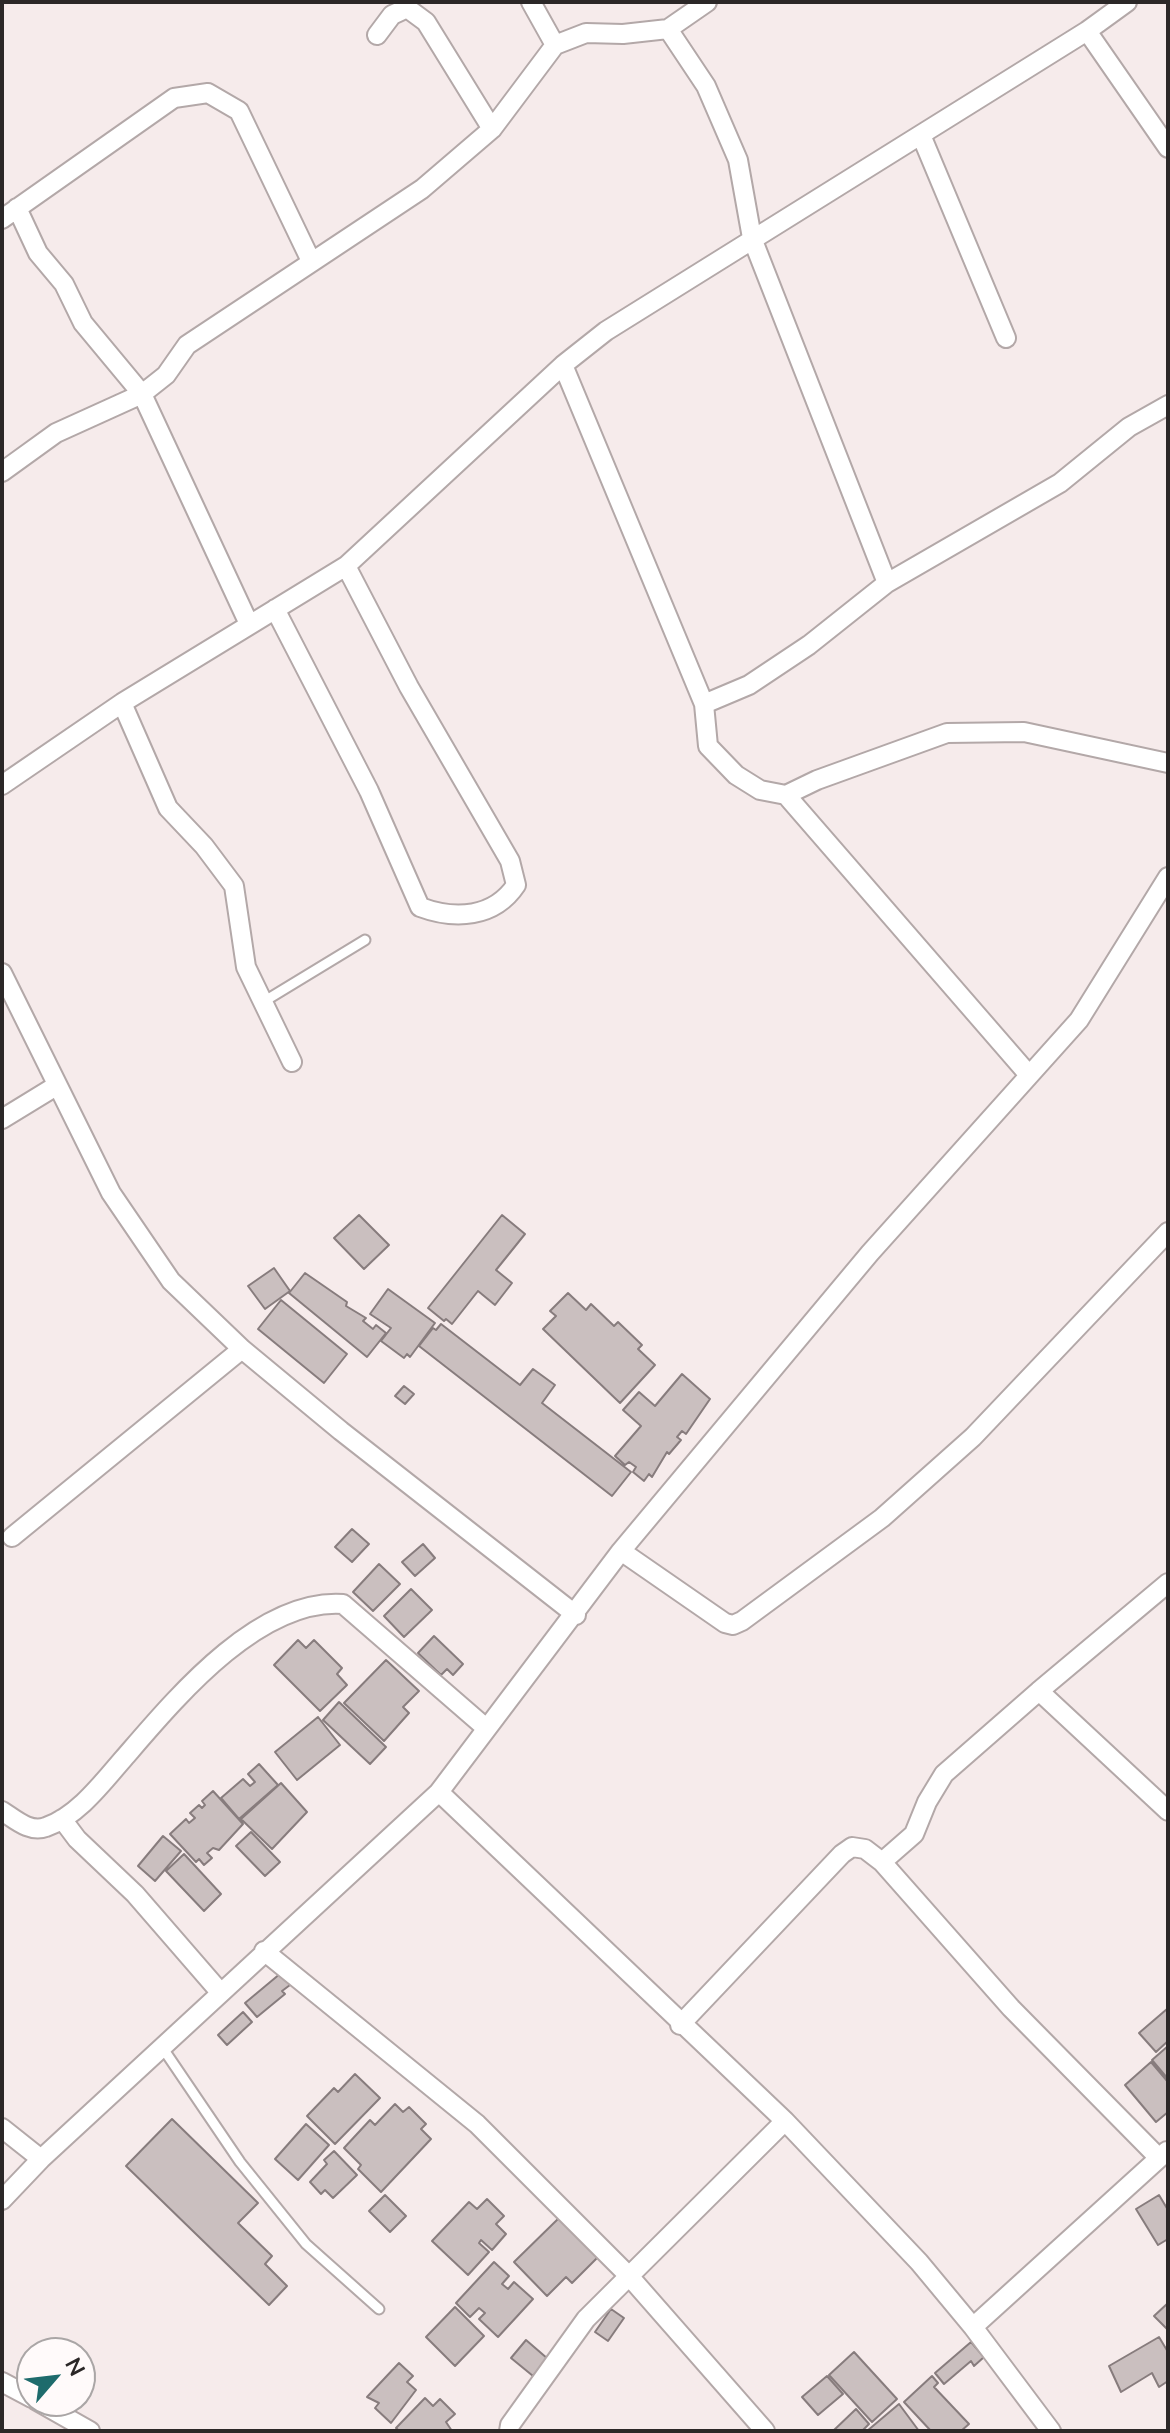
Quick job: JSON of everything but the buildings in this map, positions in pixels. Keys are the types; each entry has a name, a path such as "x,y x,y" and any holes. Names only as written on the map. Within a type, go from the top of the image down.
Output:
{"street":[{"path":"531,2 555,45"},
{"path":"2,472 56,433 142,394 166,375 187,345 422,189 492,129 555,45 586,33 668,29 707,2"},
{"path":"2,785 122,703 346,566 563,365 606,331 1087,31 1127,2"},
{"path":"377,35 392,15 407,8 426,22 492,129"},
{"path":"668,29 706,86 738,160 752,238 887,583"},
{"path":"1087,31 1168,148"},
{"path":"249,624 142,394 83,323 64,284 9,214 174,98 208,93 239,111 311,261"},
{"path":"921,135 1006,338"},
{"path":"563,365 704,704 708,746 748,783 760,790 786,795 827,776 947,733 1024,732 1168,763"},
{"path":"704,704 749,685 809,645 887,583 1060,483 1129,427 1168,405"},
{"path":"275,609 369,791 420,907 445,917 482,912 508,897 516,885 510,861 409,687 346,566"},
{"path":"122,703 168,808 204,846 234,886 246,967 292,1062"},
{"path":"786,795 1029,1075"},
{"path":"2,2200 41,2159 439,1792 576,1615 621,1551 870,1253 1079,1020 1168,877"},
{"path":"4,982 111,1193 171,1281 242,1349 576,1615"},
{"path":"2,1119 56,1086"},
{"path":"621,1551 725,1623 733,1625 742,1621 882,1518 973,1437 1168,1232"},
{"path":"12,1537 242,1349"},
{"path":"882,1862 914,1834 927,1802 944,1774 1168,1583"},
{"path":"2,1811 29,1828 45,1828 62,1819 93,1794 206,1667 262,1629 319,1602 343,1604 486,1728"},
{"path":"1039,1691 1168,1811"},
{"path":"439,1792 680,2025 785,2121 919,2262 973,2327 1051,2431"},
{"path":"62,1819 77,1839 135,1894 220,1992"},
{"path":"680,2025 842,1854 852,1847 865,1849 882,1862 1011,2008 1164,2154 973,2327"},
{"path":"264,1951 477,2124 629,2276 765,2431"},
{"path":"509,2431 510,2425 586,2319 785,2121"},
{"path":"2,2128 41,2159"},
{"path":"65,2417 90,2431"}],"lane":[{"path":"263,1002 365,940"},
{"path":"162,2047 240,2162 306,2244 379,2309"}]}
